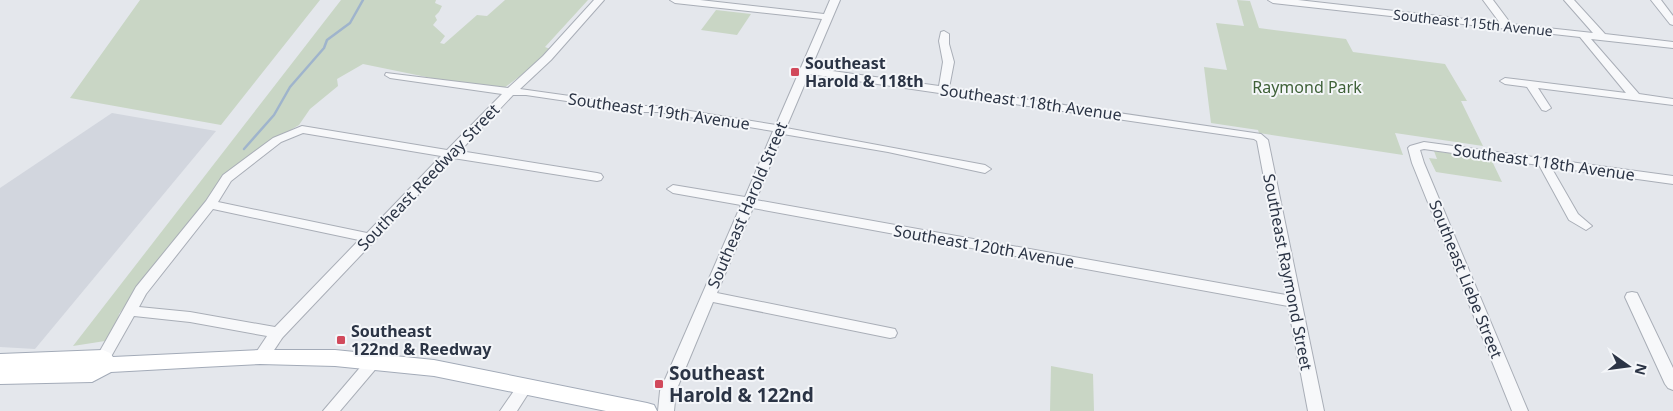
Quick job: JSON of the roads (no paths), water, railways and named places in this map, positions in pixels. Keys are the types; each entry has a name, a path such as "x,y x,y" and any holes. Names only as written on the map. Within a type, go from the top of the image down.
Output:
{"main road":[{"path":"0,362 106,362 260,357 335,358 434,368 648,411"},
{"path":"0,376 92,374 106,362"}],"street":[{"name":"Southeast Reedway Street","path":"260,357 278,333 449,154 510,92 547,58 599,0"},
{"path":"675,0 828,17"},
{"name":"Southeast Harold Street","path":"666,411 668,391 835,0"},
{"name":"Southeast 115th Avenue","path":"1273,0 1673,45"},
{"path":"1378,0 1385,13"},
{"path":"1488,0 1508,26"},
{"path":"1569,0 1602,37"},
{"path":"1656,0 1673,22"},
{"path":"944,34 944,46 948,58 944,89"},
{"path":"1583,35 1635,97"},
{"name":"Southeast 118th Avenue","path":"805,70 1257,136"},
{"name":"Southeast 119th Avenue","path":"390,75 641,109 659,109 985,168"},
{"path":"1505,81 1673,102"},
{"path":"1530,84 1546,108"},
{"path":"106,362 142,291 210,204 227,178 277,140 302,129 597,177"},
{"name":"Southeast Raymond Street","path":"1257,136 1262,140 1316,411"},
{"name":"Southeast 118th Avenue","path":"1415,147 1424,145 1673,180"},
{"name":"Southeast Liebe Street","path":"1415,147 1414,151 1418,163 1520,411"},
{"path":"1544,162 1573,217 1586,226"},
{"name":"Southeast 120th Avenue","path":"674,190 738,199 748,203 1295,302"},
{"path":"210,204 370,238"},
{"path":"708,296 890,333"},
{"path":"1632,297 1671,375"},
{"path":"131,311 190,317 278,333"},
{"path":"331,411 374,361"},
{"path":"508,411 525,386"}],"waterway":[{"path":"244,149 274,115 290,87 324,48 327,40 350,23 363,0"}],"place":[{"name":"Southeast Harold & 118th","path":"795,72"},
{"name":"Southeast 122nd & Reedway","path":"341,340"},
{"name":"Southeast Harold & 122nd","path":"659,384"}],"park label":[{"name":"Raymond Park","path":"1307,87"}]}
